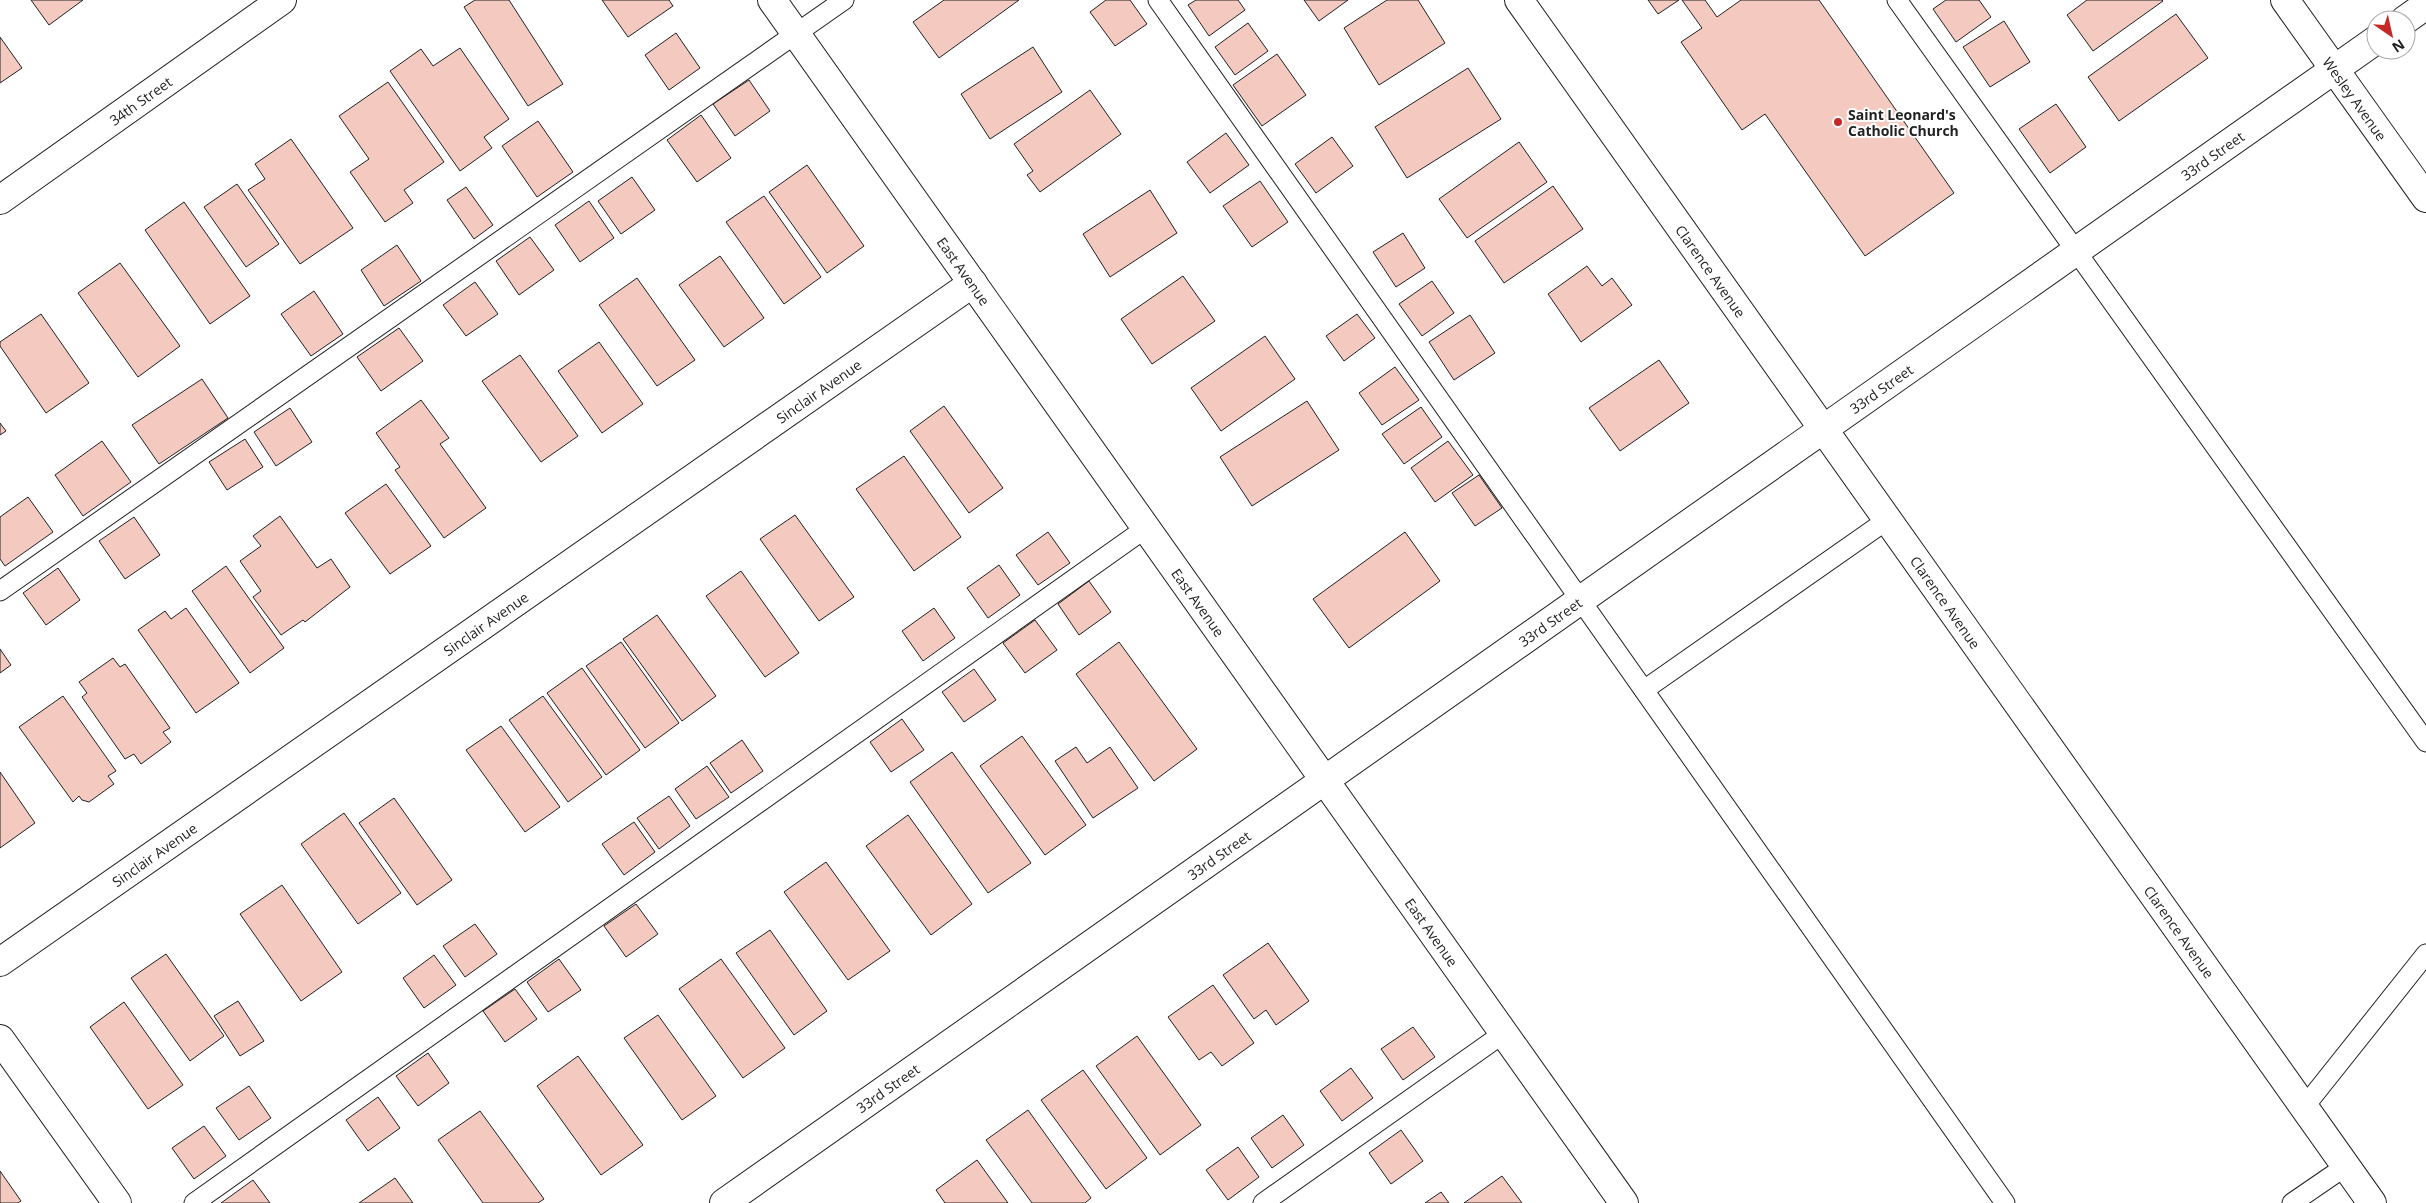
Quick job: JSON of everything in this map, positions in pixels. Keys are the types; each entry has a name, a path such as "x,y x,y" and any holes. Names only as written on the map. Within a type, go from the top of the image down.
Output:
{"street":[{"name":"34th Street","path":"0,200 282,0"},
{"name":"East Avenue","path":"772,0 1624,1203"},
{"name":"Clarence Avenue","path":"1519,0 2372,1203"},
{"name":"Wesley Avenue","path":"2285,0 2426,198"},
{"name":"33rd Street","path":"724,1203 2366,47"},
{"name":"Sinclair Avenue","path":"0,962 973,284"},
{"path":"0,1039 116,1203"}],"lane":[{"path":"0,591 844,0"},
{"path":"1158,0 2004,1203"},
{"path":"1897,0 2426,742"},
{"path":"1644,690 1887,520"},
{"path":"194,1203 1146,528"},
{"path":"2305,1106 2426,954"},
{"path":"1262,1203 1504,1033"},
{"path":"2292,1203 2346,1166"}],"building":[{"path":"31,0 83,0 49,25"},
{"path":"475,0 509,0 563,84 528,106 464,7"},
{"path":"602,0 669,0 673,6 628,37"},
{"path":"944,0 1019,0 939,58 913,22"},
{"path":"1106,0 1130,0 1147,24 1115,46 1090,12"},
{"path":"1196,0 1238,0 1245,10 1209,36 1188,5"},
{"path":"1304,0 1348,0 1319,21"},
{"path":"1387,0 1418,0 1445,43 1379,85 1344,28"},
{"path":"1648,0 1679,0 1658,14"},
{"name":"Saint Leonard's Catholic Church","path":"1682,0 1705,0 1717,17 1741,0 1819,0 1954,193 1865,256 1765,114 1742,130 1681,42 1702,28"},
{"path":"1946,0 1979,0 1991,17 1956,42 1933,9"},
{"path":"2087,0 2163,1 2093,51 2067,15"},
{"path":"2176,14 2208,58 2119,121 2088,77"},
{"path":"2004,21 2030,62 1990,87 1963,47"},
{"path":"1248,23 1268,51 1235,75 1215,47"},
{"path":"676,33 700,68 669,90 645,55"},
{"path":"0,37 22,68 0,83"},
{"path":"1033,47 1062,92 990,139 961,94"},
{"path":"460,48 509,119 484,137 492,148 460,171 390,71 421,49 433,66"},
{"path":"1277,54 1306,95 1262,126 1233,85"},
{"path":"1468,68 1501,119 1407,178 1375,127"},
{"path":"749,80 770,111 735,136 713,104"},
{"path":"388,82 444,162 404,190 413,203 385,222 350,172 369,159 339,116"},
{"path":"1090,90 1121,134 1040,192 1027,175 1033,171 1014,144"},
{"path":"2056,104 2086,147 2050,173 2019,129"},
{"path":"701,115 731,158 697,182 667,140"},
{"path":"538,121 573,172 537,197 502,146"},
{"path":"1226,133 1249,165 1210,193 1187,162"},
{"path":"1332,137 1353,166 1316,193 1295,164"},
{"path":"291,139 353,228 300,264 248,190 265,179 255,164"},
{"path":"1519,142 1547,182 1467,238 1439,199"},
{"path":"807,165 864,246 827,273 769,192"},
{"path":"632,177 655,210 621,234 598,201"},
{"path":"1260,181 1288,222 1252,247 1223,206"},
{"path":"237,184 279,244 246,267 204,207"},
{"path":"1553,186 1583,229 1504,283 1475,241"},
{"path":"466,187 493,225 474,239 447,200"},
{"path":"1150,190 1177,233 1110,277 1083,234"},
{"path":"764,196 821,277 784,304 726,222"},
{"path":"589,201 614,238 580,262 555,225"},
{"path":"184,202 250,296 210,324 145,230"},
{"path":"1403,233 1425,268 1396,287 1373,252"},
{"path":"530,237 554,270 519,295 496,261"},
{"path":"397,245 421,281 384,306 361,270"},
{"path":"720,256 764,318 724,347 679,285"},
{"path":"120,263 180,346 138,377 78,293"},
{"path":"1587,266 1602,286 1612,278 1632,305 1581,342 1548,294"},
{"path":"1183,276 1215,321 1152,364 1121,319"},
{"path":"637,278 695,360 657,386 599,305"},
{"path":"1432,281 1454,313 1422,336 1399,304"},
{"path":"475,282 498,314 466,336 443,305"},
{"path":"314,291 343,334 311,356 281,314"},
{"path":"41,314 89,383 46,413 0,346 0,342"},
{"path":"1357,314 1375,338 1344,361 1326,336"},
{"path":"1470,315 1495,353 1454,380 1429,342"},
{"path":"399,328 423,361 381,391 357,357"},
{"path":"1265,336 1295,379 1221,431 1191,388"},
{"path":"599,342 643,404 602,433 558,371"},
{"path":"520,355 578,436 541,462 482,381"},
{"path":"1659,360 1689,403 1620,451 1589,408"},
{"path":"1395,367 1419,400 1382,425 1359,393"},
{"path":"202,379 228,418 159,464 132,425"},
{"path":"421,400 449,438 440,444 486,508 444,538 395,470 400,467 376,433"},
{"path":"1307,401 1339,450 1252,506 1220,457"},
{"path":"944,406 1003,488 969,513 910,431"},
{"path":"1421,407 1442,437 1404,464 1382,434"},
{"path":"290,408 312,442 276,466 254,432"},
{"path":"0,423 6,431 0,435"},
{"path":"245,439 263,467 227,490 209,462"},
{"path":"102,441 131,482 83,516 55,475"},
{"path":"1448,441 1473,475 1435,502 1411,468"},
{"path":"904,456 961,537 914,571 856,489"},
{"path":"1479,475 1502,508 1475,526 1452,493"},
{"path":"386,484 431,546 390,574 345,513"},
{"path":"28,497 53,532 5,566 0,559 0,517"},
{"path":"795,515 854,597 819,621 760,539"},
{"path":"280,516 317,568 331,559 350,587 305,622 303,620 281,635 253,597 261,591 240,561 261,546 253,536"},
{"path":"134,517 160,555 125,579 99,541"},
{"path":"1048,532 1070,563 1038,585 1016,555"},
{"path":"1405,532 1440,581 1349,648 1313,599"},
{"path":"999,565 1020,595 988,618 967,588"},
{"path":"226,566 284,648 250,673 192,591"},
{"path":"58,568 80,600 46,625 23,593"},
{"path":"741,571 799,653 765,677 706,596"},
{"path":"1089,581 1111,612 1079,635 1058,604"},
{"path":"186,608 239,683 196,713 138,630 165,611 171,619"},
{"path":"934,608 955,638 923,661 902,631"},
{"path":"657,615 716,696 682,721 623,639"},
{"path":"1035,620 1057,650 1025,673 1003,643"},
{"path":"621,642 679,723 645,748 586,666"},
{"path":"1119,642 1197,749 1154,781 1076,674"},
{"path":"0,649 11,665 0,673"},
{"path":"113,658 120,667 125,664 170,728 163,732 171,742 141,764 134,754 125,759 82,697 87,693 79,682"},
{"path":"582,668 640,750 606,775 547,693"},
{"path":"974,669 996,700 964,722 942,692"},
{"path":"63,696 116,771 108,776 114,784 89,802 82,800 79,796 73,802 19,727"},
{"path":"543,696 602,777 568,802 509,720"},
{"path":"902,719 924,750 891,772 870,742"},
{"path":"501,726 560,807 525,832 466,750"},
{"path":"1022,736 1086,825 1045,855 980,766"},
{"path":"742,740 763,771 731,793 710,763"},
{"path":"1076,747 1087,763 1110,747 1138,788 1093,818 1055,761"},
{"path":"952,752 1031,863 988,893 910,782"},
{"path":"707,766 729,797 696,819 675,789"},
{"path":"0,772 35,823 0,848"},
{"path":"669,796 690,826 659,849 637,818"},
{"path":"394,798 452,880 417,905 359,823"},
{"path":"344,813 401,893 358,924 301,844"},
{"path":"908,815 972,904 931,935 866,846"},
{"path":"634,822 655,852 624,875 602,844"},
{"path":"826,862 890,951 848,980 784,892"},
{"path":"282,885 342,972 301,1001 240,914"},
{"path":"636,904 658,934 626,957 604,926"},
{"path":"475,924 497,954 465,977 443,946"},
{"path":"770,930 827,1011 794,1035 736,953"},
{"path":"1268,943 1309,1001 1276,1025 1266,1010 1254,1019 1223,975"},
{"path":"166,954 224,1036 190,1061 131,978"},
{"path":"434,955 456,985 424,1008 403,978"},
{"path":"559,959 581,990 548,1012 527,982"},
{"path":"721,959 785,1048 743,1078 679,989"},
{"path":"1213,985 1254,1043 1222,1066 1211,1052 1199,1060 1168,1017"},
{"path":"515,989 537,1019 505,1042 483,1011"},
{"path":"238,1001 264,1041 240,1056 214,1016"},
{"path":"124,1002 183,1085 148,1109 90,1027"},
{"path":"658,1015 716,1096 682,1120 624,1038"},
{"path":"1413,1027 1435,1057 1403,1080 1381,1049"},
{"path":"1137,1036 1201,1125 1160,1155 1096,1066"},
{"path":"428,1053 449,1083 418,1106 396,1076"},
{"path":"578,1056 643,1145 601,1175 537,1086"},
{"path":"1351,1068 1373,1098 1342,1121 1320,1091"},
{"path":"1083,1070 1147,1158 1106,1189 1041,1100"},
{"path":"249,1086 271,1118 239,1140 216,1108"},
{"path":"378,1097 400,1128 368,1151 346,1120"},
{"path":"1028,1110 1091,1198 1085,1203 1032,1203 986,1140"},
{"path":"480,1111 544,1199 538,1203 483,1203 438,1140"},
{"path":"1283,1115 1304,1145 1272,1168 1251,1138"},
{"path":"204,1126 226,1156 194,1179 172,1148"},
{"path":"1401,1130 1423,1161 1391,1184 1369,1153"},
{"path":"1238,1147 1259,1177 1228,1200 1206,1170"},
{"path":"977,1160 1008,1203 945,1203 936,1190"},
{"path":"0,1171 21,1201 18,1203 0,1203"},
{"path":"1502,1176 1522,1203 1464,1203"},
{"path":"395,1178 413,1203 359,1203"},
{"path":"253,1180 270,1203 221,1203"},
{"path":"1441,1192 1449,1203 1425,1203"}],"place":[{"name":"Saint Leonard's Catholic Church","path":"1838,122"}]}
